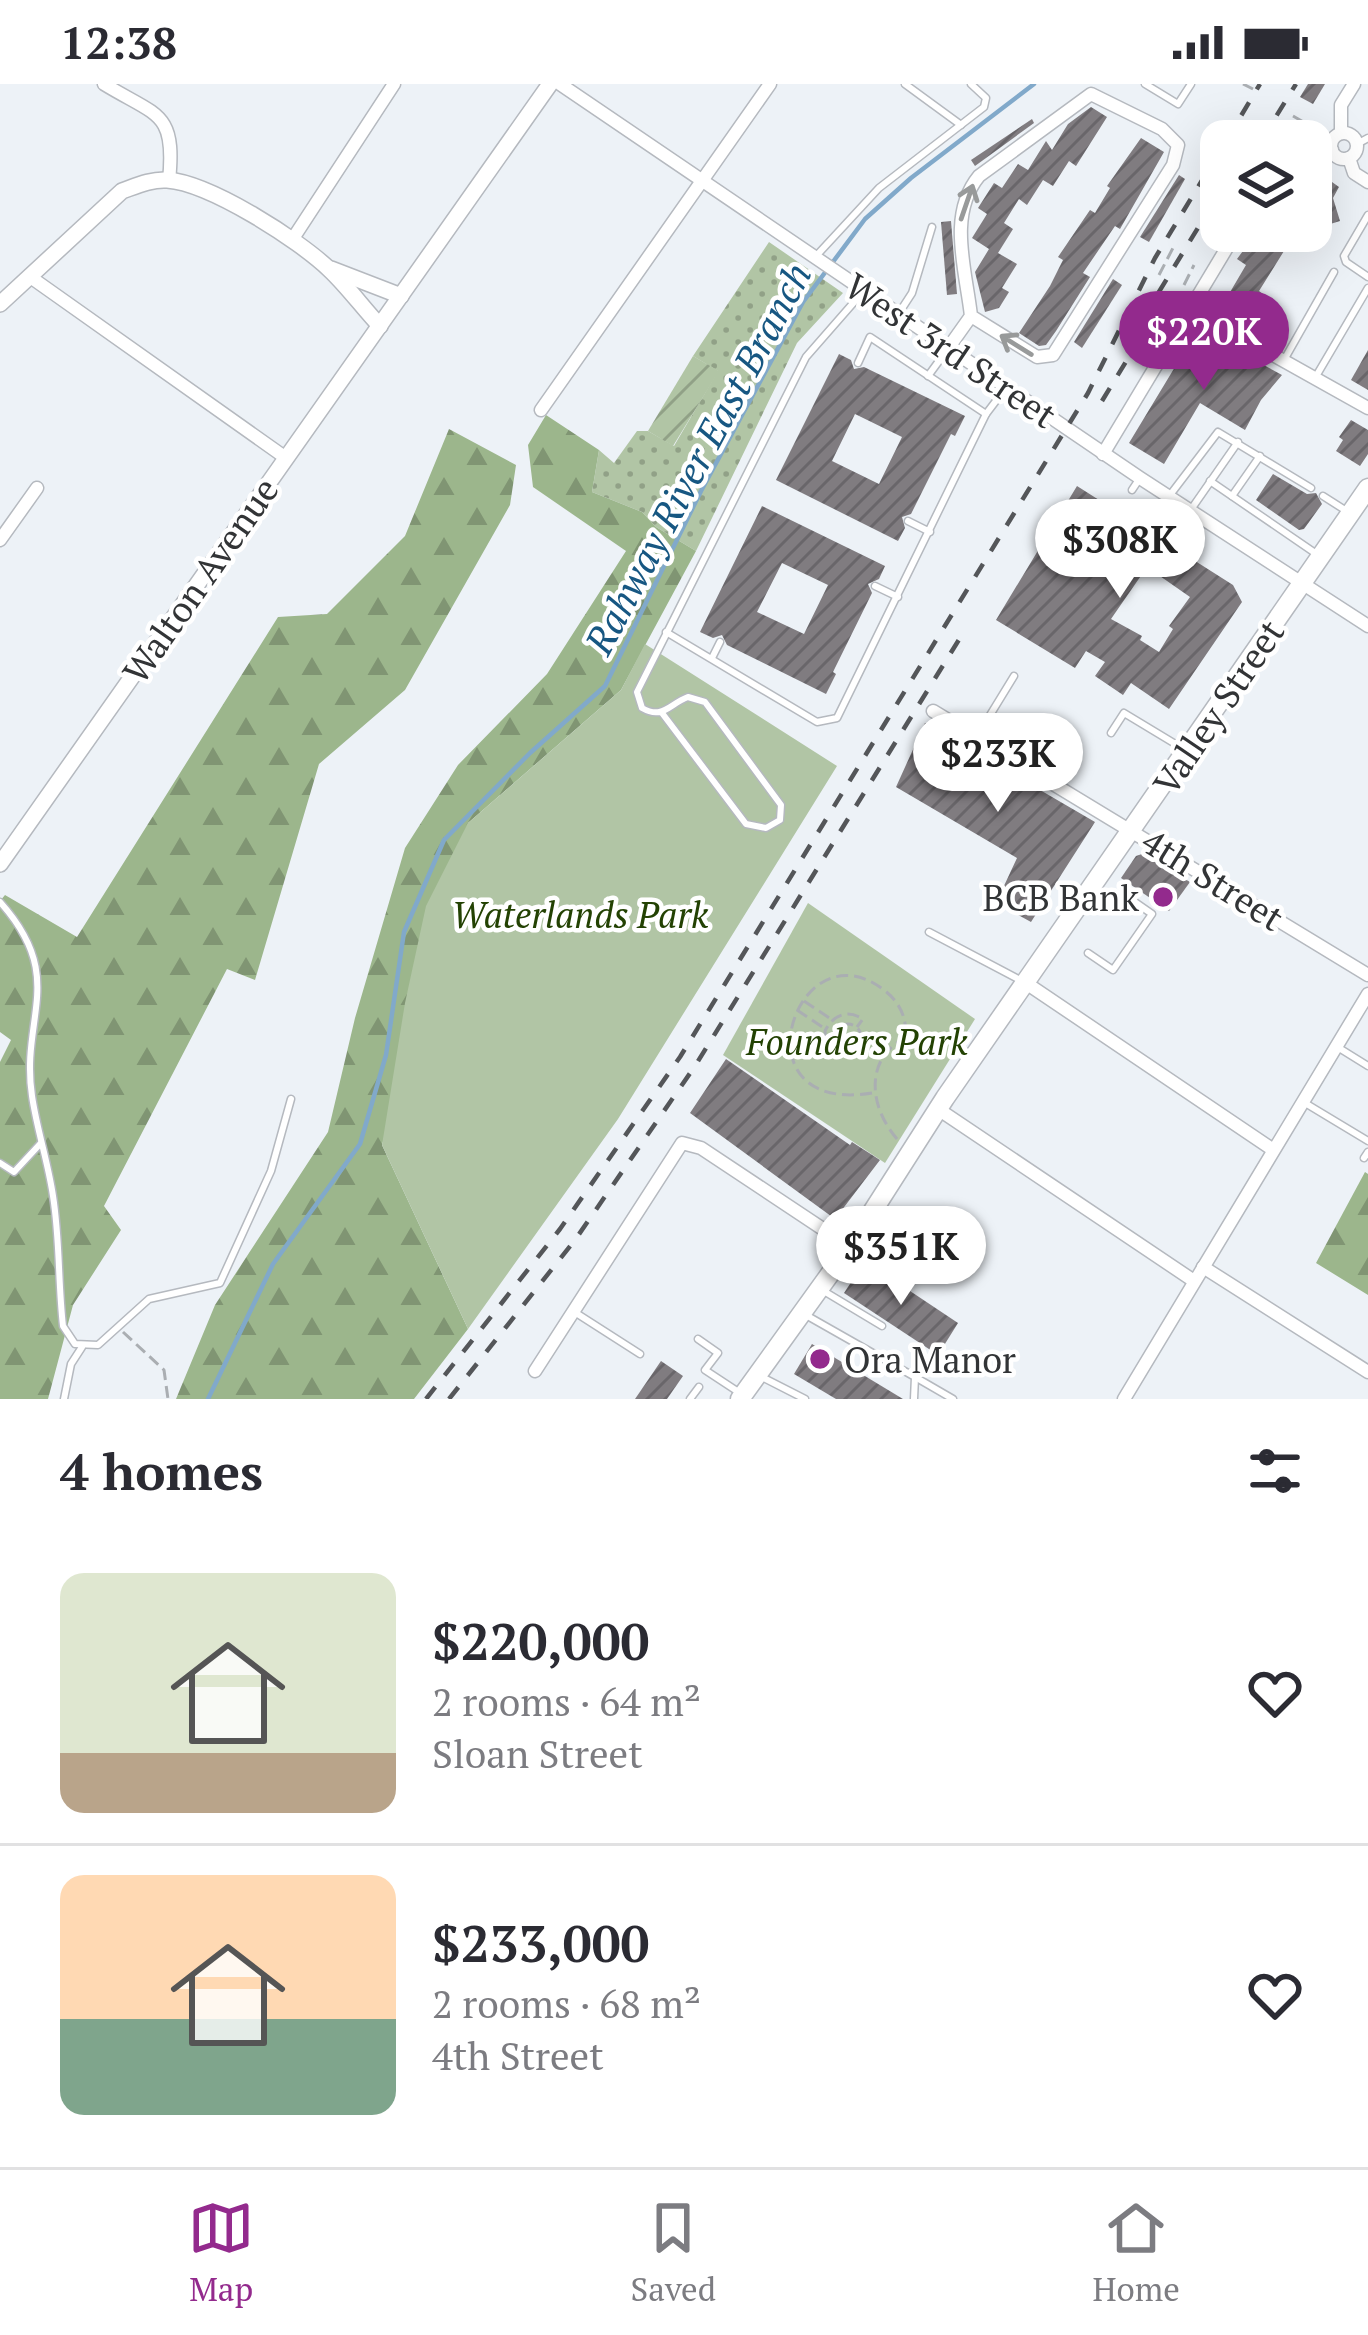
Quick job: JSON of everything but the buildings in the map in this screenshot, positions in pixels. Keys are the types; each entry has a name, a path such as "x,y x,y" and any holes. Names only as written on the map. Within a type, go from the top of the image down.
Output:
{"main road":[{"name":"Valley Street","path":"741,1397 850,1246 938,1109 1368,488"}],"street":[{"path":"104,84 164,120 172,137 169,181"},
{"path":"292,240 394,84"},
{"name":"Walton Avenue","path":"2,856 550,84"},
{"name":"West 3rd Street","path":"560,84 949,346 1103,454 1136,484 1168,497 1368,626"},
{"path":"542,410 770,84"},
{"path":"1349,158 1338,157 1336,141 1341,105 1354,84"},
{"path":"949,346 971,316 960,212 979,176 1091,94 1162,129 1178,145 1173,165 1053,355 1037,358 971,316"},
{"path":"1332,144 1352,135 1363,141 1349,158"},
{"path":"1349,158 1354,173 1368,182"},
{"path":"0,304 122,191 142,183 169,181 251,213 292,240 330,269 380,326"},
{"path":"1103,454 1225,252"},
{"path":"330,269 401,296"},
{"path":"29,276 286,458"},
{"path":"1192,309 1368,408"},
{"path":"0,540 37,488"},
{"name":"4th Street","path":"933,711 1368,975"},
{"path":"1025,983 1273,1149"},
{"path":"1124,1399 1368,994"},
{"path":"938,1109 1194,1281"},
{"path":"536,1371 682,1143 701,1148 850,1246"},
{"path":"1203,1267 1368,1372"}],"lane":[{"path":"904,84 961,124"},
{"path":"816,258 879,188 986,103 971,84"},
{"path":"1145,84 1178,104 1190,84"},
{"path":"1368,215 1344,256 1368,277"},
{"path":"898,313 912,293 932,227"},
{"path":"1284,360 1334,272"},
{"path":"1315,378 1368,288"},
{"path":"662,713 682,699 705,702 781,806 780,820 766,828 746,824 662,713 642,709 637,692 806,357 864,290"},
{"path":"857,363 870,337 986,414"},
{"path":"928,376 949,346"},
{"path":"665,632 817,722 837,718 986,414 1006,387"},
{"path":"1168,497 1213,435 1222,432 1311,488"},
{"path":"1190,511 1238,442"},
{"path":"1232,496 1260,456"},
{"path":"1210,482 1321,557"},
{"path":"1323,496 1350,514"},
{"path":"908,521 930,532"},
{"path":"875,586 898,598"},
{"path":"712,658 720,642"},
{"path":"976,738 1014,676"},
{"path":"1112,734 1124,713 1188,751"},
{"path":"1088,953 1113,970 1151,914 1129,898"},
{"path":"0,902 14,918 38,968 31,1093 53,1196 63,1326 82,1347"},
{"path":"929,932 1025,983"},
{"path":"1336,1046 1368,1066"},
{"path":"82,1347 98,1345 148,1299 220,1283 272,1171 292,1099"},
{"path":"1302,1101 1368,1141"},
{"path":"0,1163 14,1172 42,1142"},
{"path":"819,1288 882,1326"},
{"path":"573,1312 640,1354"},
{"path":"800,1312 953,1399"},
{"path":"698,1339 718,1353 705,1370 741,1397"},
{"path":"64,1399 65,1382 82,1347"},
{"path":"757,1374 805,1399"},
{"path":"914,1399 915,1377"},
{"path":"690,1399 699,1387"}],"path":[{"path":"1243,84 1252,89"},
{"path":"1293,116 1336,141"},
{"path":"1159,274 1175,244"},
{"path":"1184,284 1194,265"},
{"path":"872,1093 835,1094 803,1075 795,1064 789,1035 796,1009 836,979 876,985 898,1004 906,1040"},
{"path":"803,1000 832,1020"},
{"path":"796,1009 826,1028"},
{"path":"843,1048 838,1058 830,1051 826,1028 840,1015 862,1019 857,1028"},
{"path":"848,1024 857,1028 859,1044 843,1048 837,1042 838,1030 848,1024"},
{"path":"898,1142 884,1124 872,1093 881,1059 906,1040 945,1035 966,1046"},
{"path":"859,1044 881,1059"},
{"path":"117,1327 164,1370 168,1399"}],"green space":[{"path":"769,242 843,293 797,343 696,551 656,527 642,512 592,492 599,450 614,463 637,431 648,431 674,446 718,371 693,356"},
{"path":"693,356 719,371 673,446 648,431"},
{"path":"546,415 599,450 592,492 642,512 656,527 696,551 621,690 468,823 382,1145 468,1329 414,1399 176,1399 215,1305 328,1132 355,1018 405,848 458,765 547,674 626,551 533,487 528,445"},
{"path":"449,429 516,465 510,505 405,690 319,764 255,980 227,969 104,1206 121,1230 73,1305 48,1399 0,1399 0,1062 11,1040 0,1032 0,901 5,895 77,937 278,617 327,614 405,536"},
{"name":"Waterlands Park","path":"645,644 837,766 618,1119 468,1329 382,1145 426,906 468,823 621,690"},
{"name":"Founders Park","path":"808,903 975,1019 885,1163 723,1055"},
{"path":"1365,1172 1368,1174 1368,1295 1316,1263"}],"waterway":[{"name":"Rahway River East Branch","path":"208,1399 273,1264 360,1144 386,1055 404,932 444,840 605,686 701,491 803,302 865,219 1034,84"}],"railway":[{"path":"1239,120 1260,84"},
{"path":"1274,120 1296,84"},
{"path":"426,1399 560,1229 680,1057 1088,393 1155,258 1200,184"},
{"path":"1143,318 1200,224"},
{"path":"1102,401 1158,309"},
{"path":"449,1399 575,1240 695,1066 960,638"}],"place":[{"name":"BCB Bank","path":"1163,897"},
{"name":"Ora Manor","path":"820,1359"}]}
